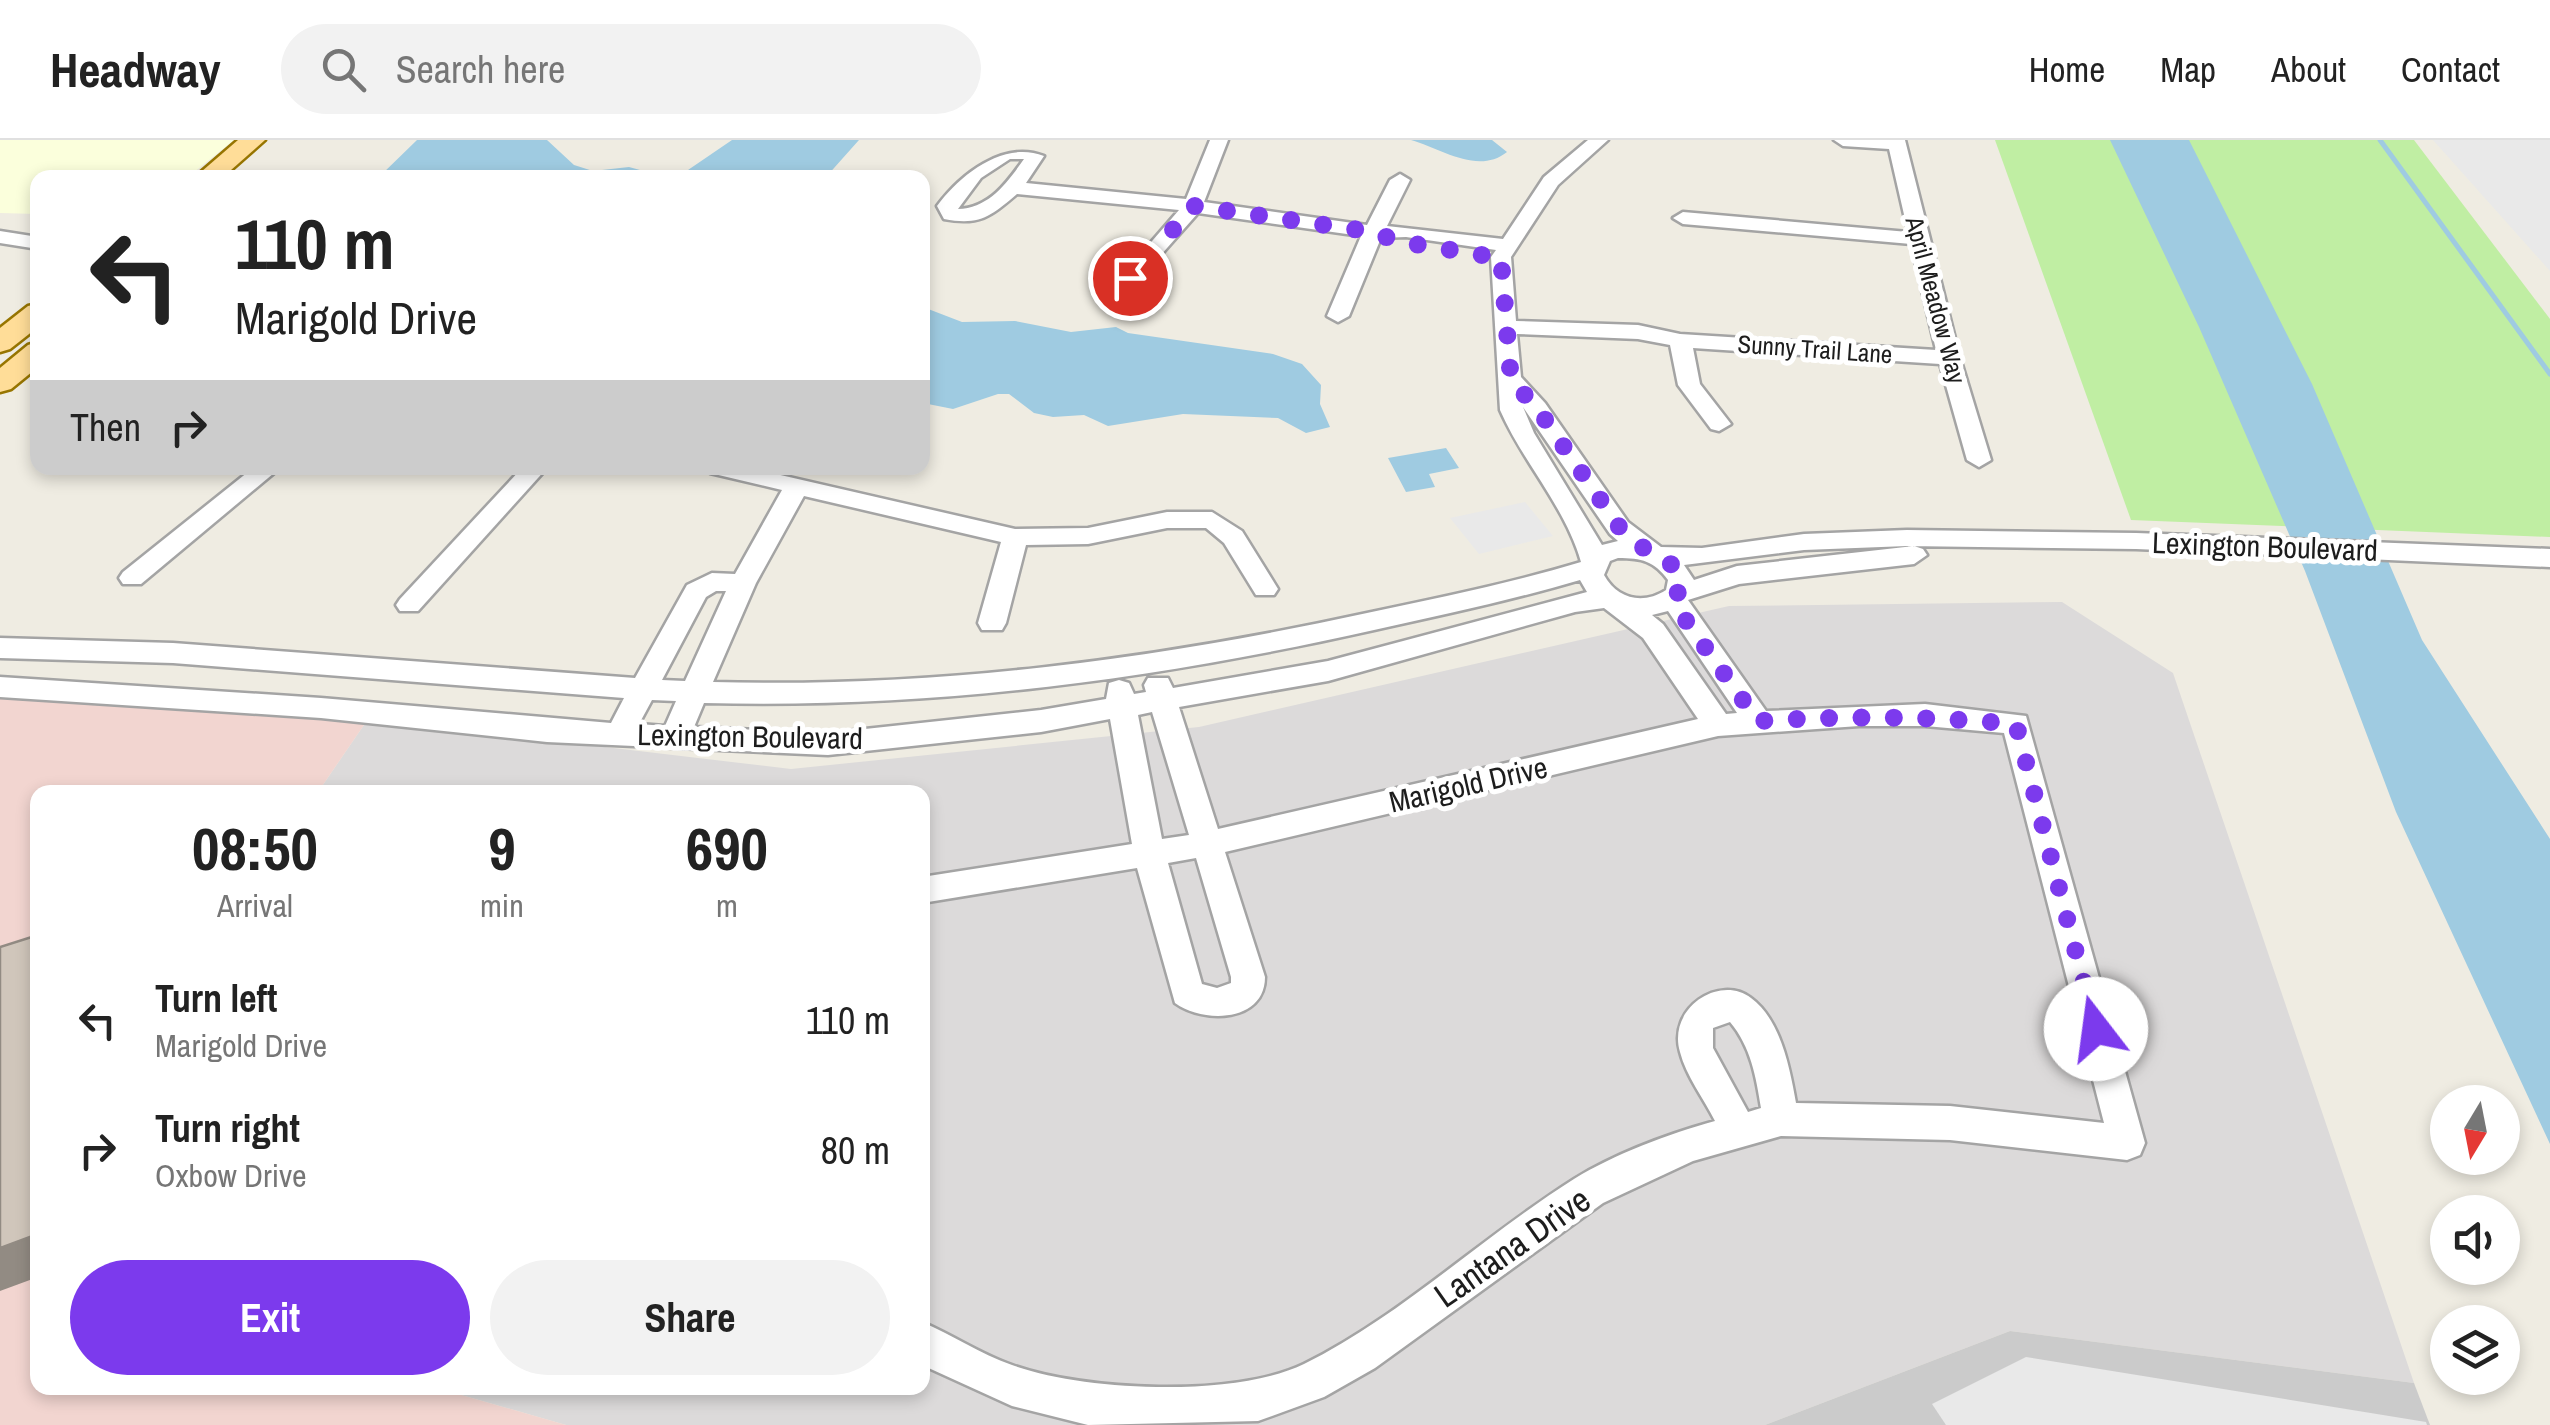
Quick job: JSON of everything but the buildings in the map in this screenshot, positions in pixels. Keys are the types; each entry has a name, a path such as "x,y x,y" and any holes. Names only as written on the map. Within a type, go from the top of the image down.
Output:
{"main road":[{"path":"220,170 265,144"},
{"path":"246,170 265,144"},
{"path":"0,343 30,319"},
{"path":"0,383 30,358"}],"street":[{"path":"1130,278 1194,206 1219,140"},
{"path":"1598,140 1551,181 1504,251 1512,410 1522,433 1586,534 1593,584 1653,631 1718,725"},
{"path":"1843,140 1896,142"},
{"name":"April Meadow Way","path":"1896,142 1979,460"},
{"path":"1338,316 1400,180"},
{"path":"1012,188 1194,206 1374,232 1396,241 1504,251"},
{"path":"1683,218 1919,238"},
{"path":"0,222 30,223"},
{"path":"0,236 30,242"},
{"name":"Sunny Trail Lane","path":"1506,335 1652,347 1680,341 1950,358"},
{"path":"1680,341 1689,385 1719,424"},
{"path":"1511,380 1537,408 1620,528 1679,573 1676,596 1758,721"},
{"path":"132,578 259,475"},
{"path":"409,604 529,475"},
{"path":"745,475 1016,537 1088,536 1166,520 1212,520 1233,537 1265,590"},
{"path":"674,736 742,583 796,488"},
{"path":"992,623 1016,537"},
{"name":"Lexington Boulevard","path":"1652,553 1702,557 1758,547 1856,538 2209,544 2546,558"},
{"name":"Lexington Boulevard","path":"1676,596 1737,575 1922,554 1980,542"},
{"path":"1593,565 1616,550 1652,553"},
{"name":"Lexington Boulevard","path":"0,648 55,648 693,692 848,695 998,686 1152,667 1292,640 1593,565"},
{"path":"620,733 696,591 712,582 742,583"},
{"path":"1614,601 1644,608 1676,596"},
{"name":"Lexington Boulevard","path":"11,687 321,708 547,731 828,744 1164,702 1328,671 1575,602 1614,601"},
{"path":"11,687 55,648"},
{"path":"1116,672 1150,856 1187,993 1199,1003 1222,1004 1248,992 1248,977 1152,667"},
{"name":"Marigold Drive","path":"930,889 1208,844 1718,725 1859,714 2016,724 2127,1143"},
{"path":"1739,1131 1696,1050 1696,1022 1710,1009 1738,1008 1754,1023 1766,1046 1781,1119"},
{"name":"Lantana Drive","path":"930,1347 1012,1386 1088,1404 1134,1409 1258,1400 1310,1383 1361,1354 1590,1190 1687,1146 1781,1119 1950,1123 2127,1143"}],"shaded area":[{"path":"0,140 234,140 197,170 30,170 30,214 0,213"},
{"path":"2433,140 2550,140 2550,271"},
{"path":"1525,502 1553,536 1479,554 1450,518"},
{"path":"2062,602 2173,673 2414,1383 2010,1331 1765,1425 566,1425 461,1395 930,1395 930,785 323,785 368,719 791,769 1199,727 1729,606"},
{"path":"0,698 368,719 323,785 30,785 30,1395 461,1395 566,1425 0,1425"},
{"path":"2010,1331 2414,1383 2430,1425 1765,1425"},
{"path":"2026,1357 2427,1425 1946,1425 1932,1404"}],"green space":[{"path":"1995,140 2414,140 2550,319 2550,537 2131,520"}],"water":[{"path":"417,140 547,140 574,165 590,170 386,170"},
{"path":"732,140 859,140 832,170 688,170"},
{"path":"1411,140 1492,140 1507,152 1496,158 1472,161"},
{"path":"2110,140 2189,140 2312,384 2422,640 2550,839 2550,1144 2396,812 2305,571 2199,327"},
{"path":"930,310 962,322 1015,321 1071,332 1116,327 1128,333 1273,354 1302,364 1321,385 1320,404 1330,427 1306,433 1278,418 1183,414 1108,426 1084,415 1053,417 1034,413 1009,394 953,409 930,404"},
{"path":"1446,448 1459,468 1429,474 1435,487 1406,492 1388,458"}],"waterway":[{"path":"2380,140 2550,374"}],"route":[{"path":"1130,278 1194,206 1374,232 1396,241 1501,258 1511,380 1537,408 1620,528 1646,550 1674,566 1681,588 1674,598 1682,615 1758,721 1859,714 2016,724 2096,1029"}]}
